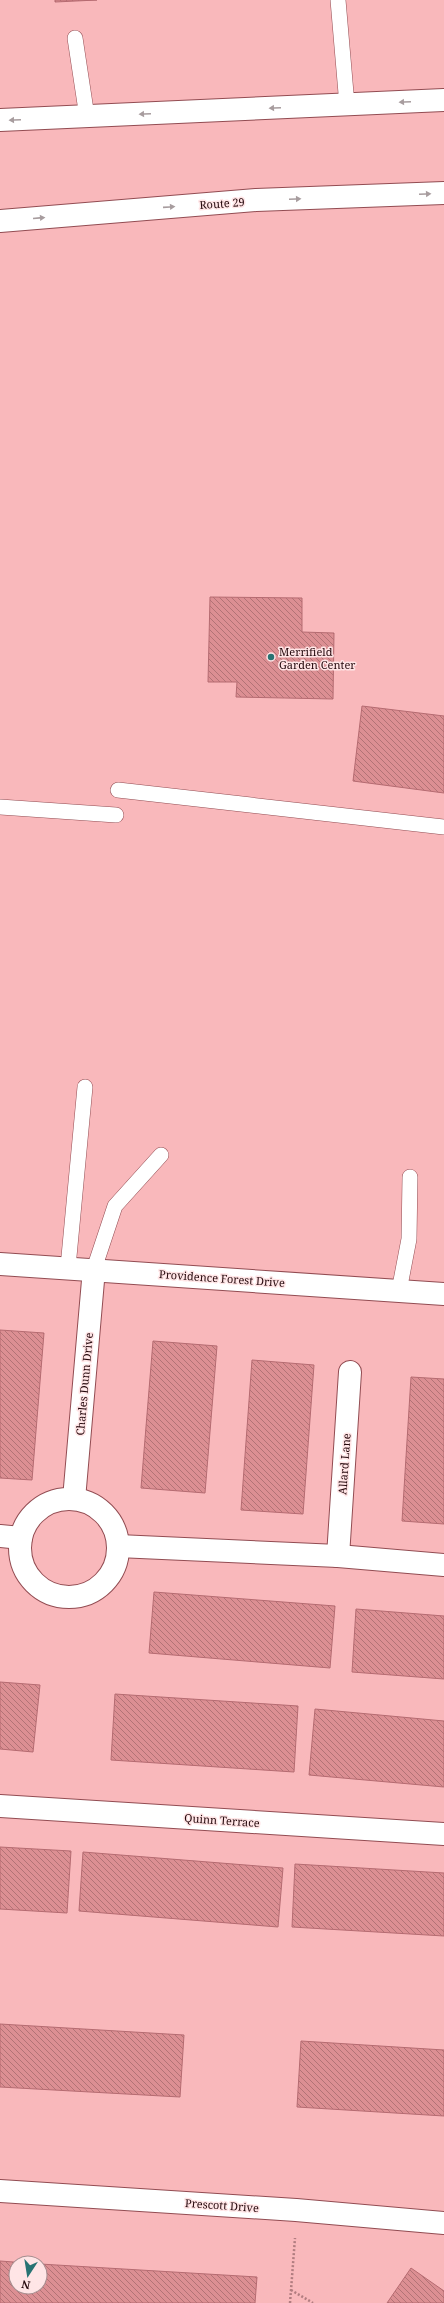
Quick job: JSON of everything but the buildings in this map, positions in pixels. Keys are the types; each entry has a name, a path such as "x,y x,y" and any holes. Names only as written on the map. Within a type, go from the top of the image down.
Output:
{"street":[{"path":"0,120 444,100"},
{"name":"Route 29","path":"0,221 256,200 444,193"},
{"name":"Providence Forest Drive","path":"0,1264 94,1269 444,1294"},
{"name":"Charles Dunn Drive","path":"74,1499 94,1269"},
{"name":"Allard Lane","path":"338,1556 350,1372"},
{"path":"74,1499 88,1502 100,1510 109,1520 116,1532 118,1546 116,1563 104,1581 96,1588 82,1595 65,1597 49,1592 35,1584 10,1537 26,1525 34,1514 46,1505 59,1500 74,1499"},
{"path":"118,1546 338,1556 444,1565"},
{"name":"Quinn Terrace","path":"0,1806 444,1834"},
{"name":"Prescott Drive","path":"0,2191 296,2210 444,2223"}],"lane":[{"path":"338,0 347,105"},
{"path":"75,38 87,117"},
{"path":"118,790 444,827"},
{"path":"0,807 116,815"},
{"path":"68,1268 85,1087"},
{"path":"94,1269 115,1206 161,1155"},
{"path":"399,1291 408,1239 410,1177"}],"path":[{"path":"290,2303 296,2210"},
{"path":"291,2290 313,2303"}],"place":[{"name":"Merrifield Garden Center","path":"271,657"}]}
